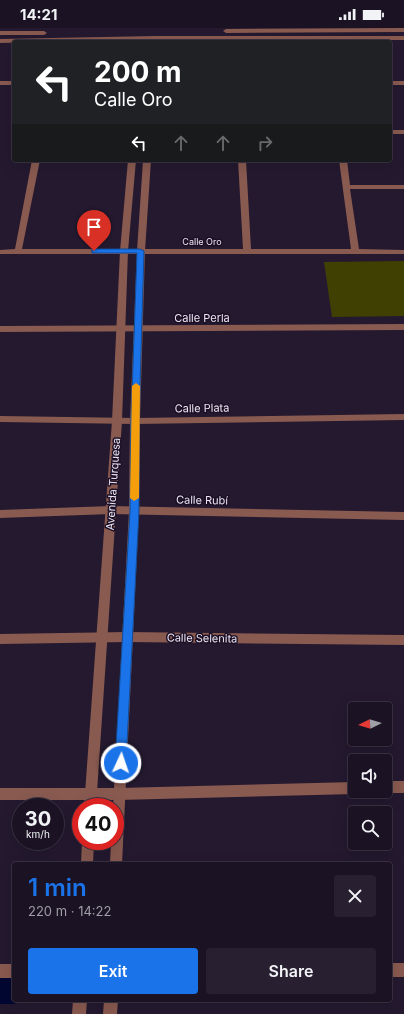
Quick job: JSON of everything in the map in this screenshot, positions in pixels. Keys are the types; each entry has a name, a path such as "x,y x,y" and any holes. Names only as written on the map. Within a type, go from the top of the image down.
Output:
{"street":[{"path":"155,37 404,30"},
{"path":"0,34 143,37 404,38"},
{"path":"36,40 143,37"},
{"path":"0,41 12,41"},
{"path":"0,83 12,83"},
{"path":"392,83 404,83"},
{"path":"392,132 404,132"},
{"path":"18,252 36,162"},
{"name":"Avenida Turquesa","path":"91,798 117,421 122,329 124,251 132,162"},
{"name":"Avenida Turquesa","path":"116,862 134,511 140,251 147,162"},
{"path":"242,162 247,251"},
{"path":"343,162 348,187 355,252"},
{"path":"348,187 404,187"},
{"name":"Calle Oro","path":"0,252 404,252"},
{"name":"Calle Perla","path":"0,329 404,327"},
{"name":"Calle Plata","path":"0,419 135,421 404,417"},
{"name":"Calle Rubí","path":"0,514 111,510 404,516"},
{"name":"Calle Selenita","path":"0,639 127,637 404,640"},
{"path":"392,787 404,787"},
{"path":"0,794 119,794 348,788"},
{"path":"87,862 88,850"},
{"path":"392,970 404,970"},
{"path":"0,971 12,971"},
{"path":"79,1014 80,1002"},
{"path":"110,1014 111,1002"}],"shaded area":[{"path":"404,261 404,316 332,317 324,262"}],"waterway":[{"path":"0,987 12,987"}],"slow traffic":[{"path":"134,498 136,386"}],"route":[{"path":"94,251 140,251 134,511 121,763"}]}
